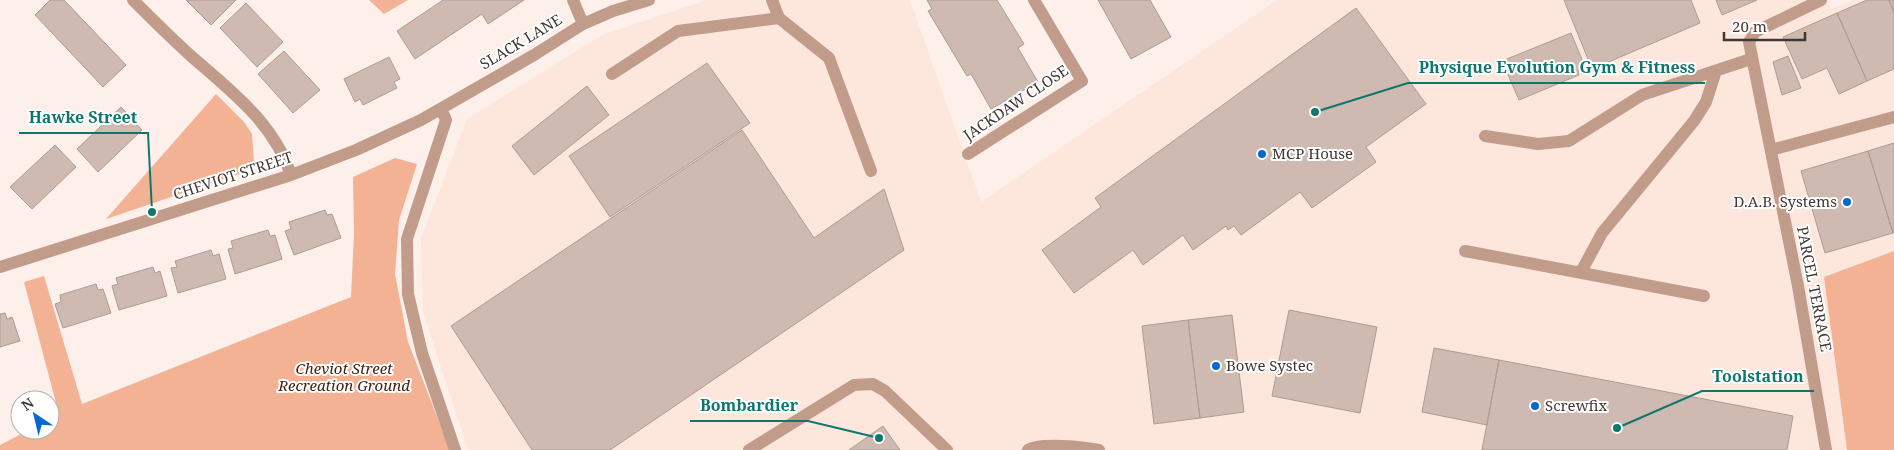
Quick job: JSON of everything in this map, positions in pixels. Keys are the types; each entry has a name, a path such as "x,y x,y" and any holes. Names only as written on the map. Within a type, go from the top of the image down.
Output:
{"street":[{"path":"133,0 166,34 260,120 272,134 286,157 291,174"},
{"path":"573,0 583,24"},
{"name":"SLACK LANE","path":"441,109 583,24 613,11 649,0"},
{"path":"772,0 779,18 829,58 871,171"},
{"name":"JACKDAW CLOSE","path":"968,154 1082,81 1034,0"},
{"name":"PARCEL TERRACE","path":"1821,0 1755,32 1749,42 1798,286 1826,450"},
{"path":"612,74 678,31 779,18"},
{"path":"1485,136 1538,144 1569,141 1642,95 1751,59"},
{"path":"1581,272 1602,233 1694,122 1706,102 1716,70"},
{"path":"441,109 446,120 407,239 408,294 422,352 455,450"},
{"name":"CHEVIOT STREET","path":"0,267 291,174 364,147 441,109"},
{"path":"1771,150 1894,116"},
{"path":"1465,251 1704,296"},
{"path":"749,450 854,385 874,384 885,391 947,450"},
{"path":"1028,450 1033,447 1078,446 1099,450"}],"shaded area":[{"path":"707,0 910,0 981,202 1277,0 1828,0 1831,9 1853,0 1894,0 1894,251 1824,277 1847,450 468,450 423,312 421,238 467,119 602,35"}],"green space":[{"path":"369,0 408,0 384,14"},
{"path":"216,94 244,122 252,134 254,162 242,173 106,219"},
{"name":"Cheviot Street Recreation Ground","path":"395,158 417,164 399,220 395,274 408,342 450,450 0,450 0,445 10,440 60,440 60,390 53,390 24,282 44,276 82,404 351,297 354,234 353,177"},
{"path":"1894,251 1894,450 1847,450 1824,277"}],"building":[{"path":"50,0 64,0 126,65 103,87 35,15"},
{"path":"186,0 236,0 211,25"},
{"path":"443,0 524,0 488,24 482,14 415,59 397,31"},
{"path":"927,0 997,0 1024,44 1018,48 1038,82 991,109 971,74 967,76 928,11 932,9"},
{"path":"1098,0 1150,0 1171,37 1131,59"},
{"path":"1564,0 1691,0 1700,23 1592,69"},
{"path":"1716,0 1757,0 1722,15"},
{"path":"1867,0 1889,0 1894,12 1894,69 1867,81 1837,13"},
{"path":"1889,0 1894,0 1894,12"},
{"path":"246,3 283,42 257,67 220,28"},
{"name":"MCP House","path":"1356,8 1426,104 1366,147 1376,162 1312,208 1300,192 1241,235 1234,226 1228,230 1226,226 1193,250 1183,235 1143,265 1133,250 1074,293 1042,250 1101,207 1095,198"},
{"path":"1837,13 1867,81 1839,94 1827,68 1802,79 1783,37"},
{"path":"1571,33 1586,69 1578,71 1579,75 1519,100 1502,61"},
{"path":"284,51 320,90 293,113 258,74"},
{"path":"1788,56 1801,88 1782,95 1773,62"},
{"path":"389,57 400,79 394,82 397,88 363,105 360,99 355,102 344,79"},
{"path":"707,63 750,123 610,217 569,156"},
{"path":"587,86 609,115 534,175 512,146"},
{"path":"121,107 142,130 98,172 77,149"},
{"path":"742,130 814,238 884,189 904,250 610,450 532,450 451,326"},
{"path":"1894,143 1894,232 1893,233 1868,151"},
{"path":"55,145 76,167 32,209 10,187"},
{"name":"D.A.B. Systems","path":"1868,151 1893,233 1825,253 1801,171"},
{"path":"325,210 327,215 332,214 341,238 294,255 285,231 291,229 289,222"},
{"path":"268,230 270,236 275,235 282,259 235,274 228,249 233,248 231,241"},
{"path":"211,250 213,256 219,254 226,279 178,293 171,268 177,267 175,261"},
{"path":"153,267 155,273 160,271 167,296 119,310 112,286 118,284 116,278"},
{"path":"96,284 98,290 103,289 111,313 63,328 55,304 61,302 60,295"},
{"path":"1289,310 1377,327 1360,413 1272,396"},
{"path":"5,313 7,319 12,317 20,341 0,347 0,314"},
{"name":"Bowe Systec","path":"1232,315 1244,412 1200,418 1188,320"},
{"path":"1188,320 1200,418 1154,424 1142,326"},
{"path":"1434,348 1499,360 1487,425 1422,412"},
{"path":"1499,360 1793,416 1787,450 1482,450"},
{"path":"883,426 900,450 849,450"}],"place":[{"name":"Physique Evolution Gym & Fitness","path":"1315,112"},
{"name":"MCP House","path":"1262,154"},
{"name":"D.A.B. Systems","path":"1847,202"},
{"name":"Hawke Street","path":"152,212"},
{"name":"Bowe Systec","path":"1216,366"},
{"name":"Screwfix","path":"1535,406"},
{"name":"Toolstation","path":"1617,428"},
{"name":"Bombardier","path":"879,438"}]}
